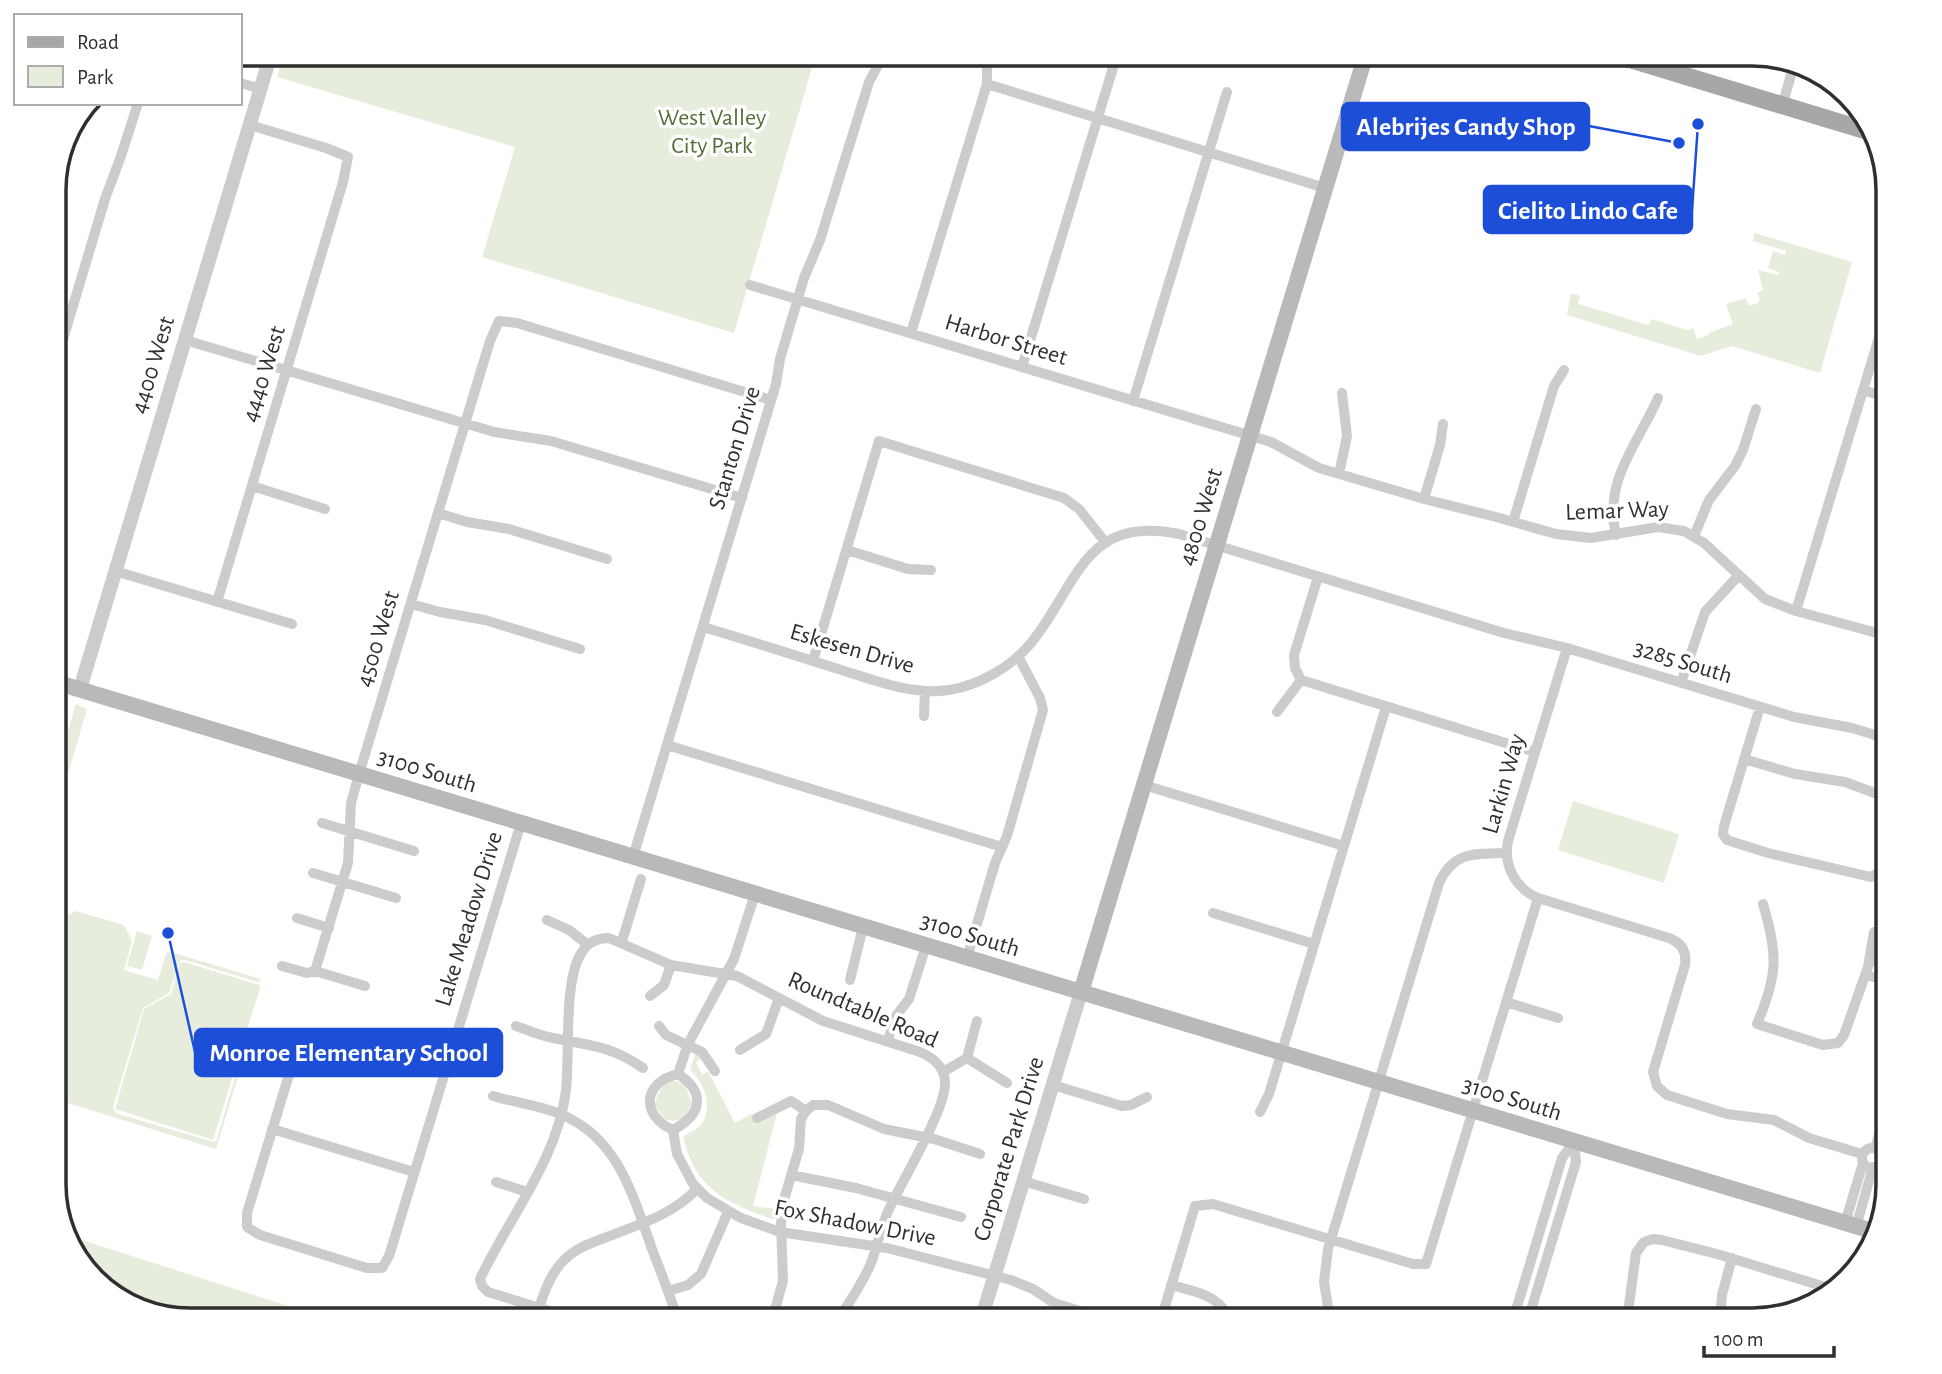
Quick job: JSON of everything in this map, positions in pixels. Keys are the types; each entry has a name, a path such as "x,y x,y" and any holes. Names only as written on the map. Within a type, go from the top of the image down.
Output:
{"main road":[{"name":"4800 West","path":"1081,992 1362,66"},
{"path":"1652,66 1859,129"},
{"name":"3100 South","path":"67,686 1858,1227"}],"street":[{"path":"911,333 987,84 988,66"},
{"path":"1022,367 1113,66"},
{"name":"4400 West","path":"80,690 267,67"},
{"name":"Stanton Drive","path":"633,857 771,400 797,299 820,240 869,82 877,67"},
{"path":"1782,106 1791,73"},
{"path":"242,84 261,89"},
{"path":"987,84 1325,188"},
{"path":"1133,401 1227,92"},
{"path":"67,326 105,199 137,105"},
{"name":"4440 West","path":"217,602 343,182 348,157 250,125"},
{"name":"Harbor Street","path":"750,285 1250,436"},
{"name":"4500 West","path":"315,971 348,863 351,803 359,774 490,341 499,321 517,323 771,400"},
{"path":"185,340 465,424 501,434 551,440 742,498"},
{"path":"1796,611 1876,347"},
{"path":"1513,522 1554,386 1564,370"},
{"path":"1863,390 1876,394"},
{"path":"1339,474 1347,436 1342,393"},
{"path":"1616,535 1611,509 1618,479 1624,461 1658,398"},
{"path":"1694,536 1709,500 1740,458 1756,409"},
{"path":"1424,499 1440,445 1443,424"},
{"name":"Lemar Way","path":"1250,436 1271,442 1310,464 1339,474 1571,537 1591,538 1658,527 1675,528 1694,536 1765,599 1796,611 1876,633"},
{"path":"813,661 879,441 1064,498 1085,515 1106,543"},
{"path":"252,486 325,509"},
{"path":"438,513 467,522 509,528 607,559"},
{"name":"Eskesen Drive","path":"703,627 886,683 925,691 948,690 971,685 992,675 1018,656 1037,635 1081,564 1106,543 1125,534 1159,531 1216,545 1318,577"},
{"path":"847,550 908,569 931,570"},
{"path":"115,571 292,624"},
{"path":"1681,684 1705,612 1738,576"},
{"path":"1318,577 1294,655 1294,668 1301,680 1535,752"},
{"name":"3285 South","path":"1318,577 1802,719 1852,727 1876,735"},
{"path":"411,604 485,620 580,649"},
{"name":"Larkin Way","path":"1567,648 1506,853 1517,883 1538,898 1669,938 1681,945 1686,957 1685,965 1653,1072 1659,1090 1721,1112 1774,1120 1809,1138 1873,1161"},
{"path":"967,958 1043,710 1040,698 1018,656"},
{"path":"1277,712 1301,680"},
{"path":"924,716 925,691"},
{"path":"1260,1112 1269,1094 1386,707"},
{"path":"1760,707 1724,826 1723,834 1727,841 1871,877 1876,875"},
{"path":"667,745 1002,847"},
{"path":"1744,760 1795,774 1845,782 1876,794"},
{"path":"1144,785 1344,846"},
{"path":"322,823 414,851"},
{"name":"Lake Meadow Drive","path":"272,1129 247,1213 247,1227 260,1235 367,1268 382,1268 389,1256 521,823"},
{"path":"1329,1308 1324,1268 1331,1240 1439,883 1452,862 1469,855 1506,853"},
{"path":"313,873 396,898"},
{"path":"622,942 641,879"},
{"path":"678,1074 693,1088 696,1107 690,1120 673,1130 656,1120 650,1111 649,1101 660,1082 678,1074 688,1044 727,975 755,894"},
{"path":"1165,1308 1195,1206 1213,1204 1413,1264 1426,1264 1538,898"},
{"path":"1763,904 1772,936 1774,962 1768,994 1758,1024 1823,1045 1838,1043 1844,1035 1866,975 1874,932"},
{"path":"1213,913 1314,944"},
{"path":"297,918 329,928"},
{"path":"547,920 569,930 588,945 582,951 575,968 568,1078 562,1115 550,1148 480,1279 482,1286 488,1292 539,1308 549,1280 570,1254 583,1246 671,1211 697,1189"},
{"path":"850,980 863,927"},
{"name":"Roundtable Road","path":"588,945 604,938 622,942 671,965 737,976 823,1021 928,1055 936,1061 943,1073"},
{"path":"888,1040 896,1016 909,999 926,946"},
{"path":"1870,960 1876,962"},
{"path":"650,996 664,985 671,965"},
{"path":"282,966 307,973 315,971 365,986"},
{"path":"1866,975 1876,978"},
{"name":"Corporate Park Drive","path":"985,1308 1081,992"},
{"path":"740,1050 766,1034 779,998"},
{"path":"1506,1002 1558,1018"},
{"path":"845,1308 868,1269 894,1198 926,1137 944,1095 943,1073 967,1058 977,1021"},
{"path":"516,1026 545,1037 609,1049 643,1068"},
{"path":"659,1026 666,1035 705,1054 715,1071"},
{"path":"414,1172 272,1129 298,1045 305,1034 321,1034 445,1072"},
{"path":"967,1058 1007,1083"},
{"path":"1053,1085 1122,1106 1131,1105 1147,1097"},
{"path":"493,1096 562,1115 590,1132 610,1154 629,1187 674,1308"},
{"path":"757,1118 787,1102 796,1103 806,1111"},
{"path":"775,1308 783,1281 780,1232 785,1196 799,1149 801,1119 813,1105 828,1105 884,1129 926,1137 980,1154"},
{"name":"Fox Shadow Drive","path":"673,1130 680,1162 697,1189 728,1212 780,1232 877,1246 1022,1283 1071,1308"},
{"path":"1517,1308 1562,1158 1574,1142"},
{"path":"1532,1308 1576,1162 1574,1142"},
{"path":"1858,1227 1873,1161"},
{"path":"791,1175 856,1188 961,1217"},
{"path":"1023,1181 1084,1199"},
{"path":"496,1182 527,1192"},
{"path":"668,1292 688,1284 701,1274 728,1212"},
{"path":"1629,1308 1636,1253 1644,1242 1653,1239 1732,1258 1822,1285"},
{"path":"1721,1308 1732,1258"},
{"path":"1818,1288 1819,1284"},
{"path":"1171,1286 1210,1297 1223,1308"}],"green space":[{"name":"West Valley City Park","path":"280,67 812,67 734,333 482,257 515,147 277,77"},
{"path":"1755,233 1852,262 1820,373 1732,346 1701,356 1567,315 1571,293 1580,296 1578,304 1648,325 1652,319 1687,330 1693,328 1697,339 1709,335 1733,324 1726,304 1746,298 1749,306 1758,303 1760,298 1757,293 1763,290 1758,270 1779,275 1779,272 1768,268 1773,251 1785,255 1786,251 1753,241"},
{"path":"76,704 87,709 67,777 67,734"},
{"path":"1573,801 1679,834 1664,883 1558,850"},
{"path":"76,911 124,925 132,941 124,970 158,980 167,951 261,979 258,982 185,960 180,961 169,993 143,1008 113,1107 115,1113 214,1142 247,1037 250,1037 216,1149 67,1103 67,916"},
{"path":"137,931 152,936 142,970 127,966"},
{"path":"180,963 259,985 260,988 213,1140 115,1109 144,1009 171,994"},
{"path":"695,1054 702,1058 696,1062 702,1075 708,1071 735,1123 752,1114 757,1123 777,1113 753,1206 777,1209 774,1220 729,1201 701,1178 692,1163 684,1136 699,1127 704,1120 707,1105 704,1089 690,1070"},
{"path":"672,1080 684,1084 692,1103 684,1118 674,1121 665,1119 655,1106 660,1091"},
{"path":"80,1240 295,1308 191,1308 158,1303 129,1291 109,1277 87,1252"}],"place":[{"name":"Cielito Lindo Cafe","path":"1698,124"},
{"name":"Alebrijes Candy Shop","path":"1679,143"},
{"name":"Monroe Elementary School","path":"168,933"}]}
